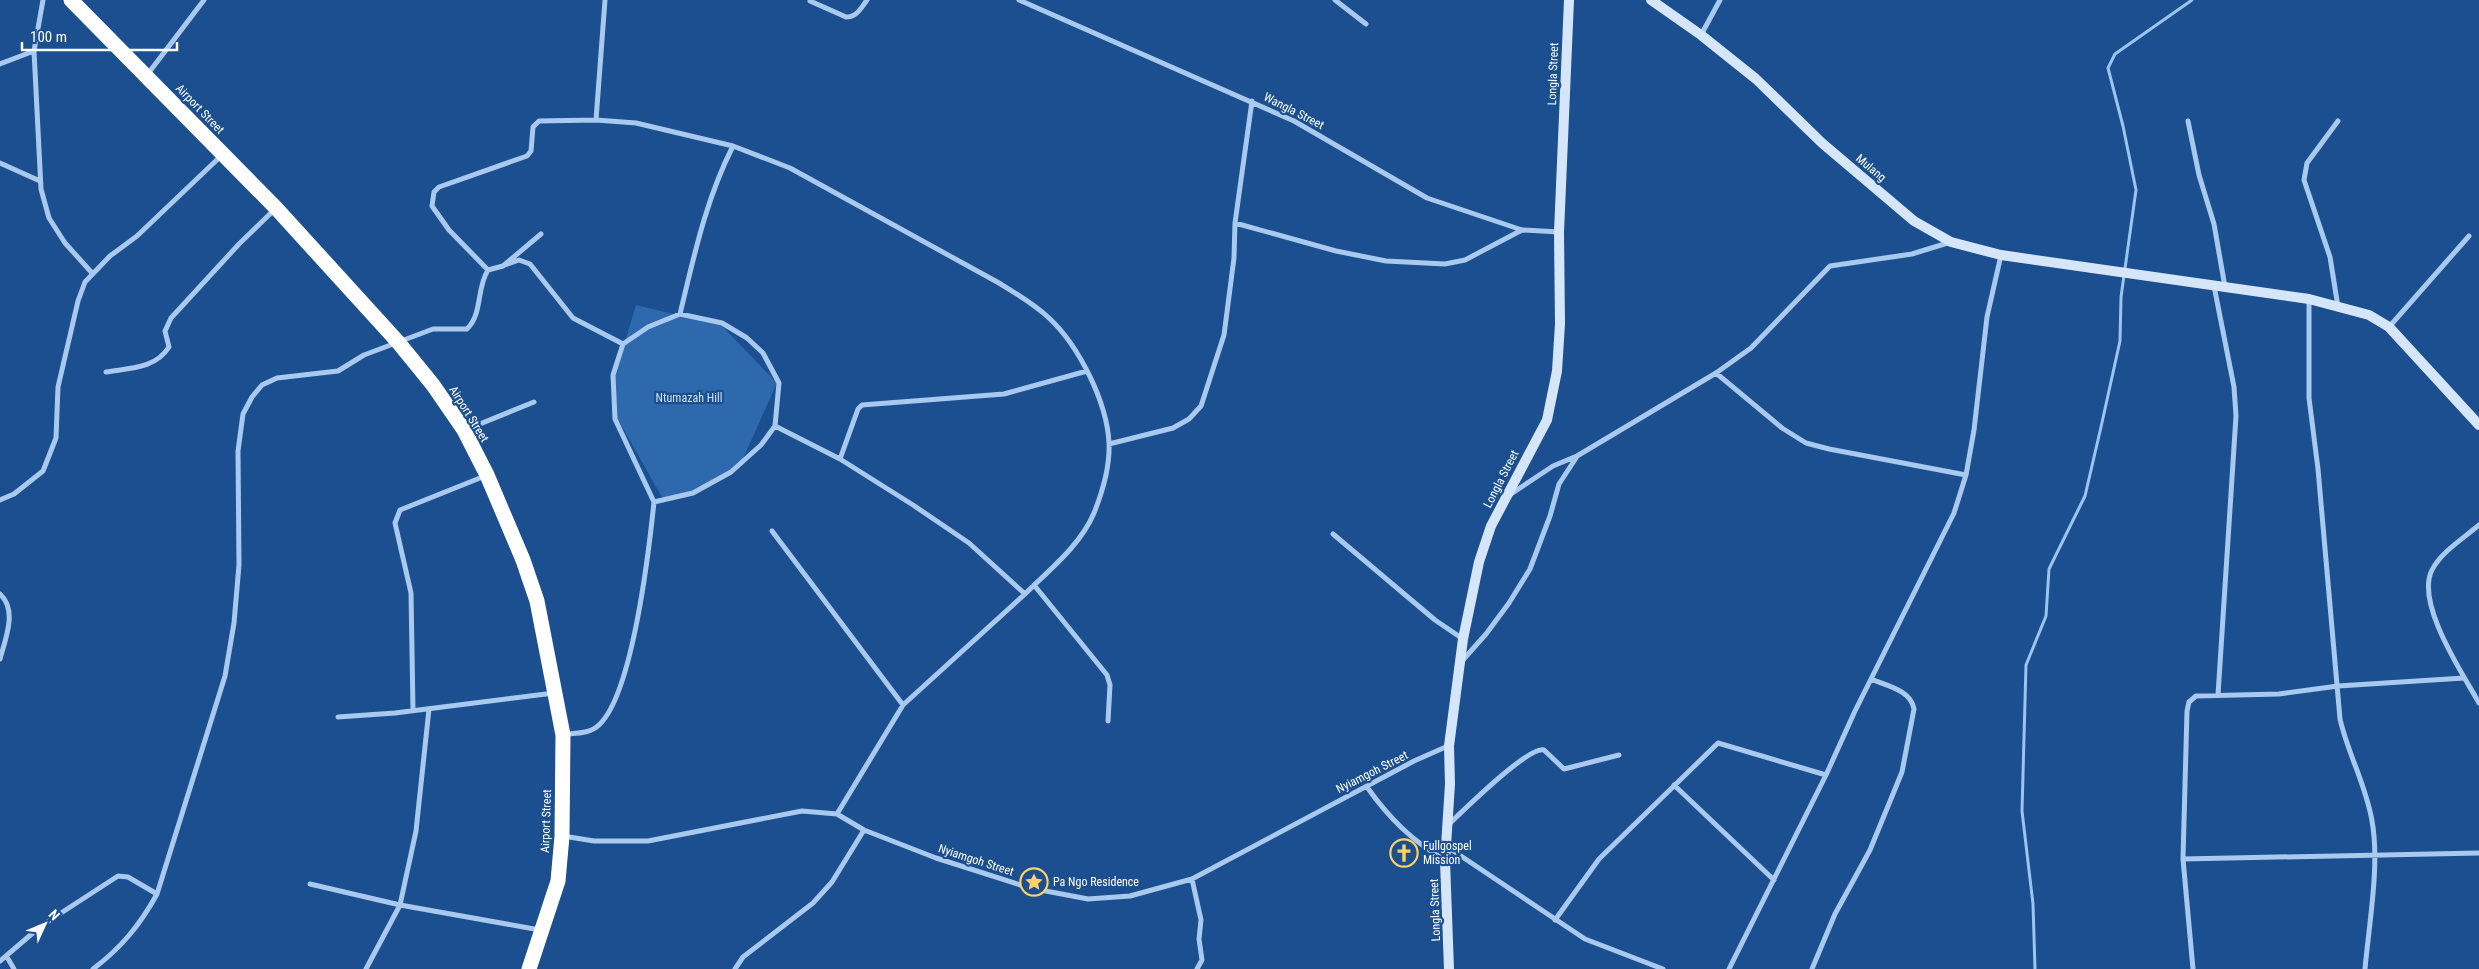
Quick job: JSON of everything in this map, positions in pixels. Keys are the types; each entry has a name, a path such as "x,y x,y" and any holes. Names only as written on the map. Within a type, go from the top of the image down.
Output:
{"highway":[{"name":"Airport Street","path":"71,0 276,208 398,342 433,384 464,430 487,475 524,560 537,601 563,735 562,836 558,881 529,969"}],"main road":[{"name":"Longla Street","path":"1449,969 1445,861 1450,784 1449,746 1463,639 1479,562 1491,526 1549,415 1556,371 1560,324 1559,232 1569,0"},
{"name":"Mulang","path":"1651,0 1701,35 1756,79 1822,144 1914,220 1951,242 2000,255 2309,300 2369,315 2389,327 2479,425"}],"street":[{"path":"43,0 34,52 40,181 44,206 49,218 65,243 93,274"},
{"path":"147,75 204,0"},
{"path":"596,120 605,0"},
{"path":"810,1 846,17 852,17 867,0"},
{"name":"Wangla Street","path":"1019,0 1294,121 1427,198 1522,230 1559,232"},
{"path":"1335,0 1366,24"},
{"path":"1701,35 1720,0"},
{"path":"0,64 34,52"},
{"path":"1109,444 1173,428 1189,419 1201,406 1224,335 1234,258 1235,223 1252,101"},
{"path":"488,270 449,230 432,206 434,192 439,187 527,156 531,151 533,127 539,121 596,120 663,128 733,146 790,168 929,242 1028,300 1050,319 1060,331 1087,371 1104,412 1109,444 1104,481 1094,513 1081,535 1034,585 903,705 837,814"},
{"path":"2188,121 2199,175 2214,224 2225,288"},
{"path":"2338,121 2307,163 2304,180 2330,257 2338,307"},
{"path":"680,314 705,212 716,179 733,146"},
{"path":"0,500 14,494 43,471 56,438 58,387 78,301 85,282 110,256 137,236 223,154"},
{"path":"0,163 40,181"},
{"path":"106,372 148,366 163,356 169,347 165,331 171,318 276,208"},
{"path":"1235,223 1336,251 1386,261 1445,264 1465,260 1522,230"},
{"path":"502,266 541,234"},
{"path":"2389,327 2469,236"},
{"path":"1507,497 1553,466 1576,456 1716,373 1751,348 1830,266 1912,254 1951,242"},
{"path":"1728,969 1774,880 1954,513 1966,475 1974,430 1987,317 2000,255"},
{"path":"93,969 127,940 146,914 157,894 225,676 234,623 238,575 238,451 243,414 252,397 262,385 277,378 338,371 364,355 433,329 468,329 476,316 481,281 488,270 520,260 530,264 573,318 623,344"},
{"path":"2214,286 2234,387 2236,416 2218,695"},
{"path":"2309,300 2308,398 2318,469 2340,719 2346,743 2362,783 2372,821 2375,855 2365,969"},
{"path":"563,735 589,732 599,725 610,712 625,671 647,567 654,502 614,419 613,375 623,344 648,327 680,314 722,323 747,338 763,353 779,383 775,426 760,446 731,472 693,493 654,502"},
{"path":"840,458 858,409 862,405 1004,394 1087,371"},
{"path":"1716,373 1782,428 1806,443 1966,475"},
{"path":"464,430 534,402"},
{"path":"775,426 840,458 969,543 1025,594"},
{"path":"1460,664 1509,603 1530,569 1550,516 1558,484 1576,456"},
{"path":"413,710 412,600 395,522 396,515 400,510 487,475"},
{"path":"2479,525 2443,556 2432,570 2430,580 2430,600 2438,628 2464,678 2477,694 2479,703"},
{"path":"772,531 903,705"},
{"path":"1333,534 1435,620 1463,639"},
{"path":"1034,585 1107,675 1110,685 1108,721"},
{"path":"0,594 4,598 10,614 0,659"},
{"path":"2193,969 2183,859 2186,711 2190,702 2196,696 2279,694 2338,686 2464,678"},
{"path":"1812,969 1835,914 1870,850 1902,772 1914,709 1913,701 1908,695 1871,679"},
{"path":"338,717 429,709 556,693"},
{"path":"366,969 400,905 416,831 429,709"},
{"path":"1555,920 1599,859 1718,743 1826,775"},
{"name":"Nyiamgoh Street","path":"562,836 594,841 648,842 802,811 837,814 864,830 936,858 1058,895 1088,899 1130,896 1192,878 1414,762 1449,746"},
{"path":"1446,826 1495,781 1535,750 1544,750 1564,769 1619,755"},
{"path":"1674,785 1774,880"},
{"path":"1366,787 1399,827 1413,840 1445,861"},
{"path":"734,969 743,957 813,903 832,882 864,830"},
{"path":"1446,846 1585,939 1663,969"},
{"path":"2183,859 2479,853"},
{"path":"0,961 41,926 118,876 128,877 157,894"},
{"path":"1192,878 1202,920 1199,939 1202,960 1197,969"},
{"path":"310,884 400,905 543,931"},
{"path":"7,956 14,969"}],"green space":[{"name":"Ntumazah Hill","path":"636,305 722,326 777,383 741,463 692,492 663,499 616,416 615,375"}],"waterway":[{"path":"2035,969 2033,904 2022,811 2026,665 2046,616 2049,569 2085,496 2101,427 2120,341 2121,297 2136,190 2123,126 2108,68 2115,54 2192,0"}],"place":[{"name":"Fullgospel Mission","path":"1404,853"},
{"name":"Pa Ngo Residence","path":"1034,882"}]}
